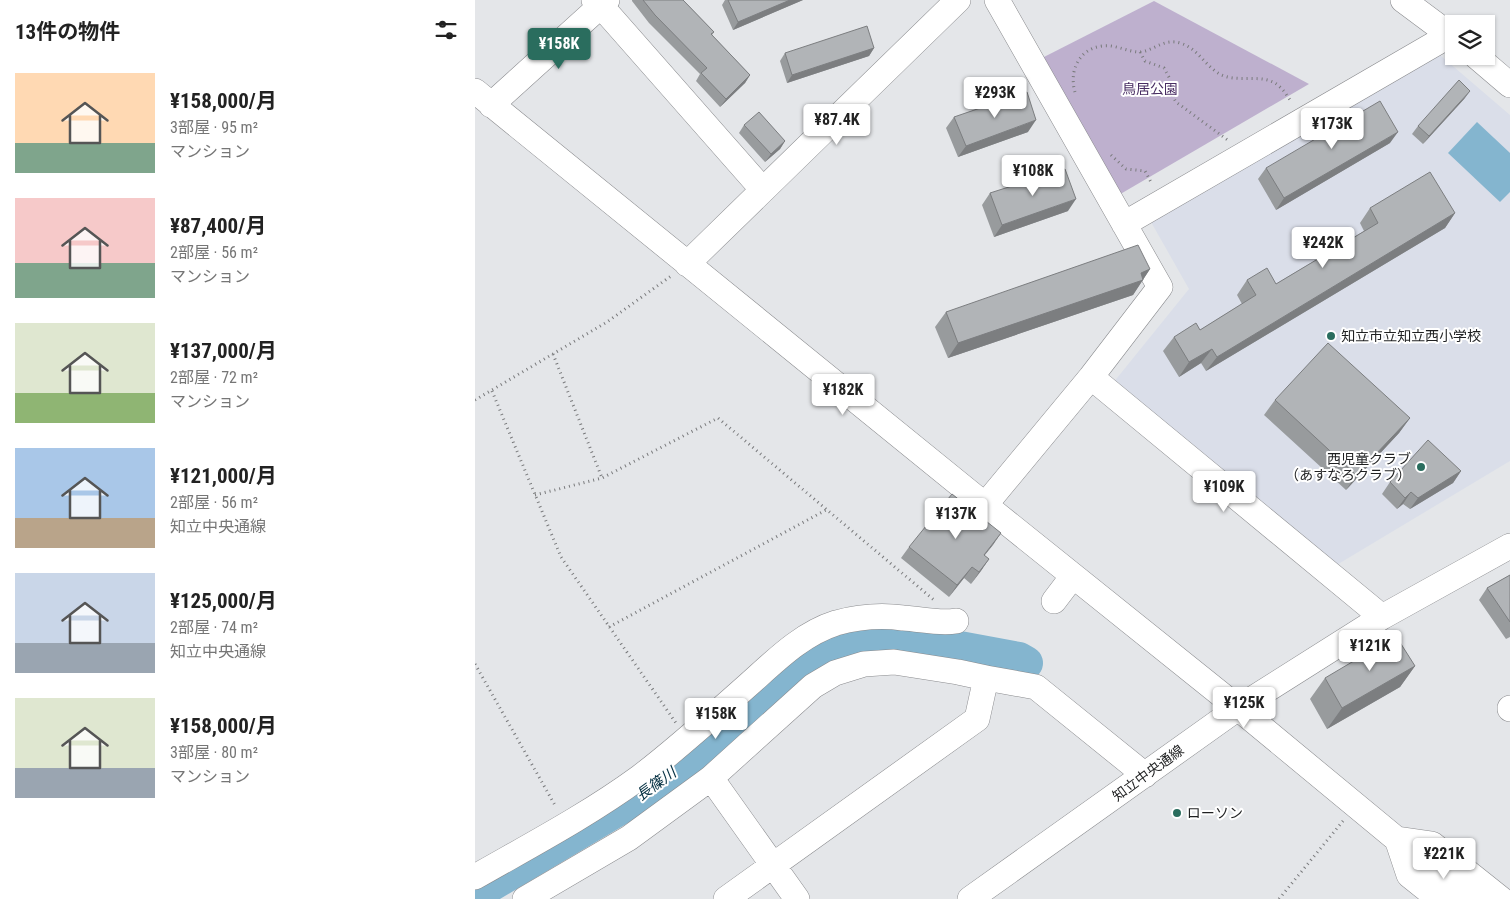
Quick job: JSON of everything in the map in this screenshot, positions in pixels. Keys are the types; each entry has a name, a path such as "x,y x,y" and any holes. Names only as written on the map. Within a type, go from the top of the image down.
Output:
{"street":[{"path":"687,264 958,0"},
{"path":"985,505 1091,377 1160,287 997,0"},
{"path":"1403,0 1445,31"},
{"path":"763,190 600,2 483,98 1238,708 1469,899"},
{"path":"1124,224 1305,118 1445,40"},
{"path":"1487,65 1510,85"},
{"path":"1091,377 1382,617"},
{"name":"知立中央通線","path":"970,899 1238,708 1382,617 1510,546"},
{"path":"1054,601 1073,576"},
{"path":"475,877 567,825 641,776 687,739 783,653 811,635 835,623 865,617 901,617 946,623 956,621"},
{"path":"525,899 629,838 711,778 813,686 835,673 864,664 893,662 1037,687 1145,775"},
{"path":"726,899 977,719 986,678"},
{"path":"711,778 797,899"},
{"path":"1397,840 1432,844 1495,897"},
{"path":"1397,840 1409,875 1439,899"}],"path":[{"path":"1079,99 1072,77 1077,62 1087,51 1101,46 1118,47 1140,52 1164,43 1178,42 1193,48 1217,73 1231,79 1266,80 1279,86 1305,118"},
{"path":"1140,52 1145,61 1164,68 1170,78 1170,92 1176,102 1225,136 1243,156"},
{"path":"1110,154 1127,169 1145,171 1159,203"},
{"path":"475,400 607,322 687,264"},
{"path":"553,354 602,478"},
{"path":"492,390 561,557 687,739"},
{"path":"535,495 602,478 718,418 942,606 956,621"},
{"path":"609,627 826,510"},
{"path":"475,664 567,825"},
{"path":"1279,899 1356,805"}],"shaded area":[{"name":"知立市立知立西小学校","path":"1440,55 1445,59 1445,65 1452,65 1510,115 1510,461 1335,566 1113,383 1189,289 1151,222"}],"green space":[{"name":"鳥居公園","path":"1154,1 1309,84 1117,196 1042,58"}],"water":[{"path":"1477,122 1510,153 1510,192 1500,202 1448,153"}],"building":[{"path":"643,0 683,0 714,32 711,34 750,75 726,99 701,73 707,68 655,15"},
{"path":"728,0 790,0 738,22"},
{"path":"867,26 874,48 792,75 785,53"},
{"path":"1459,80 1470,91 1429,136 1418,126"},
{"path":"1027,92 1036,120 966,146 954,117"},
{"path":"1380,101 1398,132 1284,198 1266,168"},
{"path":"759,112 785,141 771,154 744,125"},
{"path":"1065,169 1076,199 1002,225 990,193"},
{"path":"1430,172 1455,213 1217,357 1212,349 1189,362 1174,337 1196,323 1200,330 1256,295 1247,280 1267,268 1276,284 1378,223 1370,208"},
{"path":"1138,245 1150,269 1141,273 1143,280 958,343 946,312"},
{"path":"1328,343 1410,418 1356,475 1275,400"},
{"name":"西児童クラブ （あすなろクラブ）","path":"1428,440 1461,471 1418,498 1411,492 1405,498 1390,482"},
{"path":"952,494 1001,533 984,555 989,559 979,572 972,567 957,585 909,547"},
{"path":"1510,575 1510,622 1487,588"},
{"path":"1396,636 1415,666 1342,708 1325,678"}],"waterway":[{"name":"長篠川","path":"475,894 642,795 716,739 806,659 848,642 876,637 900,637 1019,659 1026,663"}],"place":[{"name":"知立市立知立西小学校","path":"1331,336"},
{"name":"西児童クラブ （あすなろクラブ）","path":"1421,467"},
{"name":"ローソン","path":"1177,813"}]}
